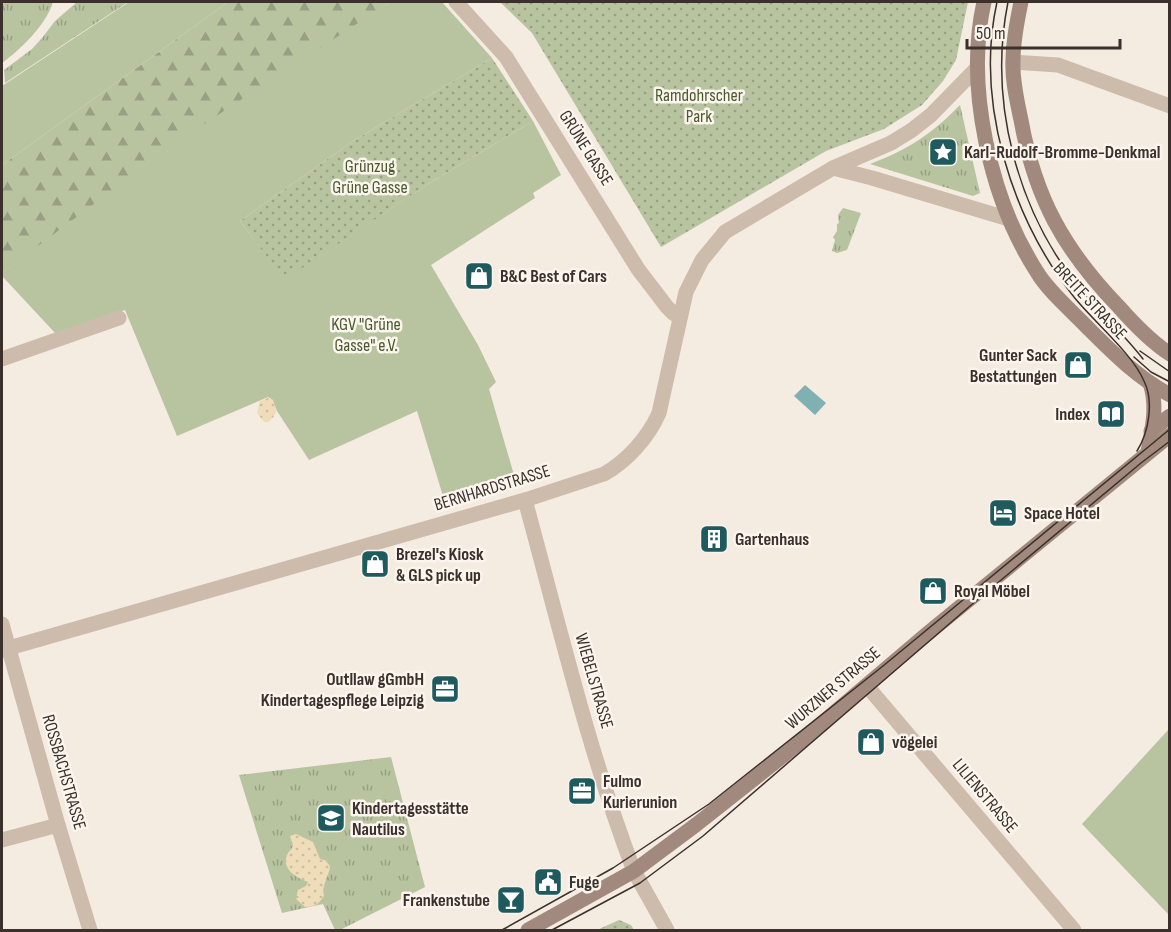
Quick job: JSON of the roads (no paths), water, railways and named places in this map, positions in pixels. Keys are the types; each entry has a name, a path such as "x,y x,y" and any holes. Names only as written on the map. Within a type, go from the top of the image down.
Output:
{"main road":[{"name":"BREITE STRASSE","path":"984,2 980,20 976,69 992,171 1009,219 1038,275 1115,356 1170,395"},
{"name":"BREITE STRASSE","path":"1021,2 1016,24 1013,62 1017,99 1029,160 1038,189 1053,222 1094,282 1142,332 1168,355"},
{"path":"1148,452 1155,413 1154,395 1150,383"},
{"path":"1151,431 1170,416"},
{"name":"WURZNER STRASSE","path":"528,930 634,871 794,747 1170,435"}],"street":[{"name":"GRÜNE GASSE","path":"456,2 506,57 641,274 667,307 680,316"},
{"path":"1013,62 1058,65 1170,106"},
{"name":"BERNHARDSTRASSE","path":"5,649 525,500 604,474 619,464 648,434 659,413 686,292 702,260 725,232 833,168 891,143 912,130 931,115 976,69"},
{"path":"833,168 872,177 1009,219"},
{"path":"2,359 119,318"},
{"name":"WIEBELSTRASSE","path":"525,500 556,621 634,871 667,930"},
{"name":"ROSSBACHSTRASSE","path":"2,624 5,649 90,930"},
{"name":"LILIENSTRASSE","path":"867,686 1074,930"},
{"path":"2,840 58,825"}],"water":[{"path":"805,385 826,403 815,415 794,396"}],"tram line":[{"path":"997,2 991,40 991,79 995,118 1004,157 1016,195 1032,232 1052,266 1082,307 1131,360 1144,381 1149,398 1149,416 1145,435 1137,451"},
{"path":"1008,2 1003,40 1002,78 1005,116 1013,154 1025,191 1040,226 1059,259 1081,290 1143,359"},
{"path":"1140,351 1170,372"},
{"path":"1134,357 1151,372 1170,382"},
{"path":"502,930 613,868 709,804 883,666 1170,429"},
{"path":"552,930 640,883 703,836 970,606 1170,441"}],"place":[{"name":"Karl-Rudolf-Bromme-Denkmal","path":"943,152"},
{"name":"B&C Best of Cars","path":"479,276"},
{"name":"Gunter Sack Bestattungen","path":"1078,365"},
{"name":"Index","path":"1111,414"},
{"name":"Space Hotel","path":"1003,513"},
{"name":"Gartenhaus","path":"714,539"},
{"name":"Brezel's Kiosk & GLS pick up","path":"375,564"},
{"name":"Royal Möbel","path":"933,591"},
{"name":"Outllaw gGmbH Kindertagespflege Leipzig","path":"445,689"},
{"name":"vögelei","path":"871,742"},
{"name":"Fulmo Kurierunion","path":"582,791"},
{"name":"Kindertagesstätte Nautilus","path":"331,818"},
{"name":"Fuge","path":"548,882"},
{"name":"Frankenstube","path":"511,900"}],"park label":[{"name":"Ramdohrscher Park","path":"699,106"},
{"name":"Grünzug Grüne Gasse","path":"370,176"},
{"name":"KGV \"Grüne Gasse\" e.V.","path":"366,334"}]}
